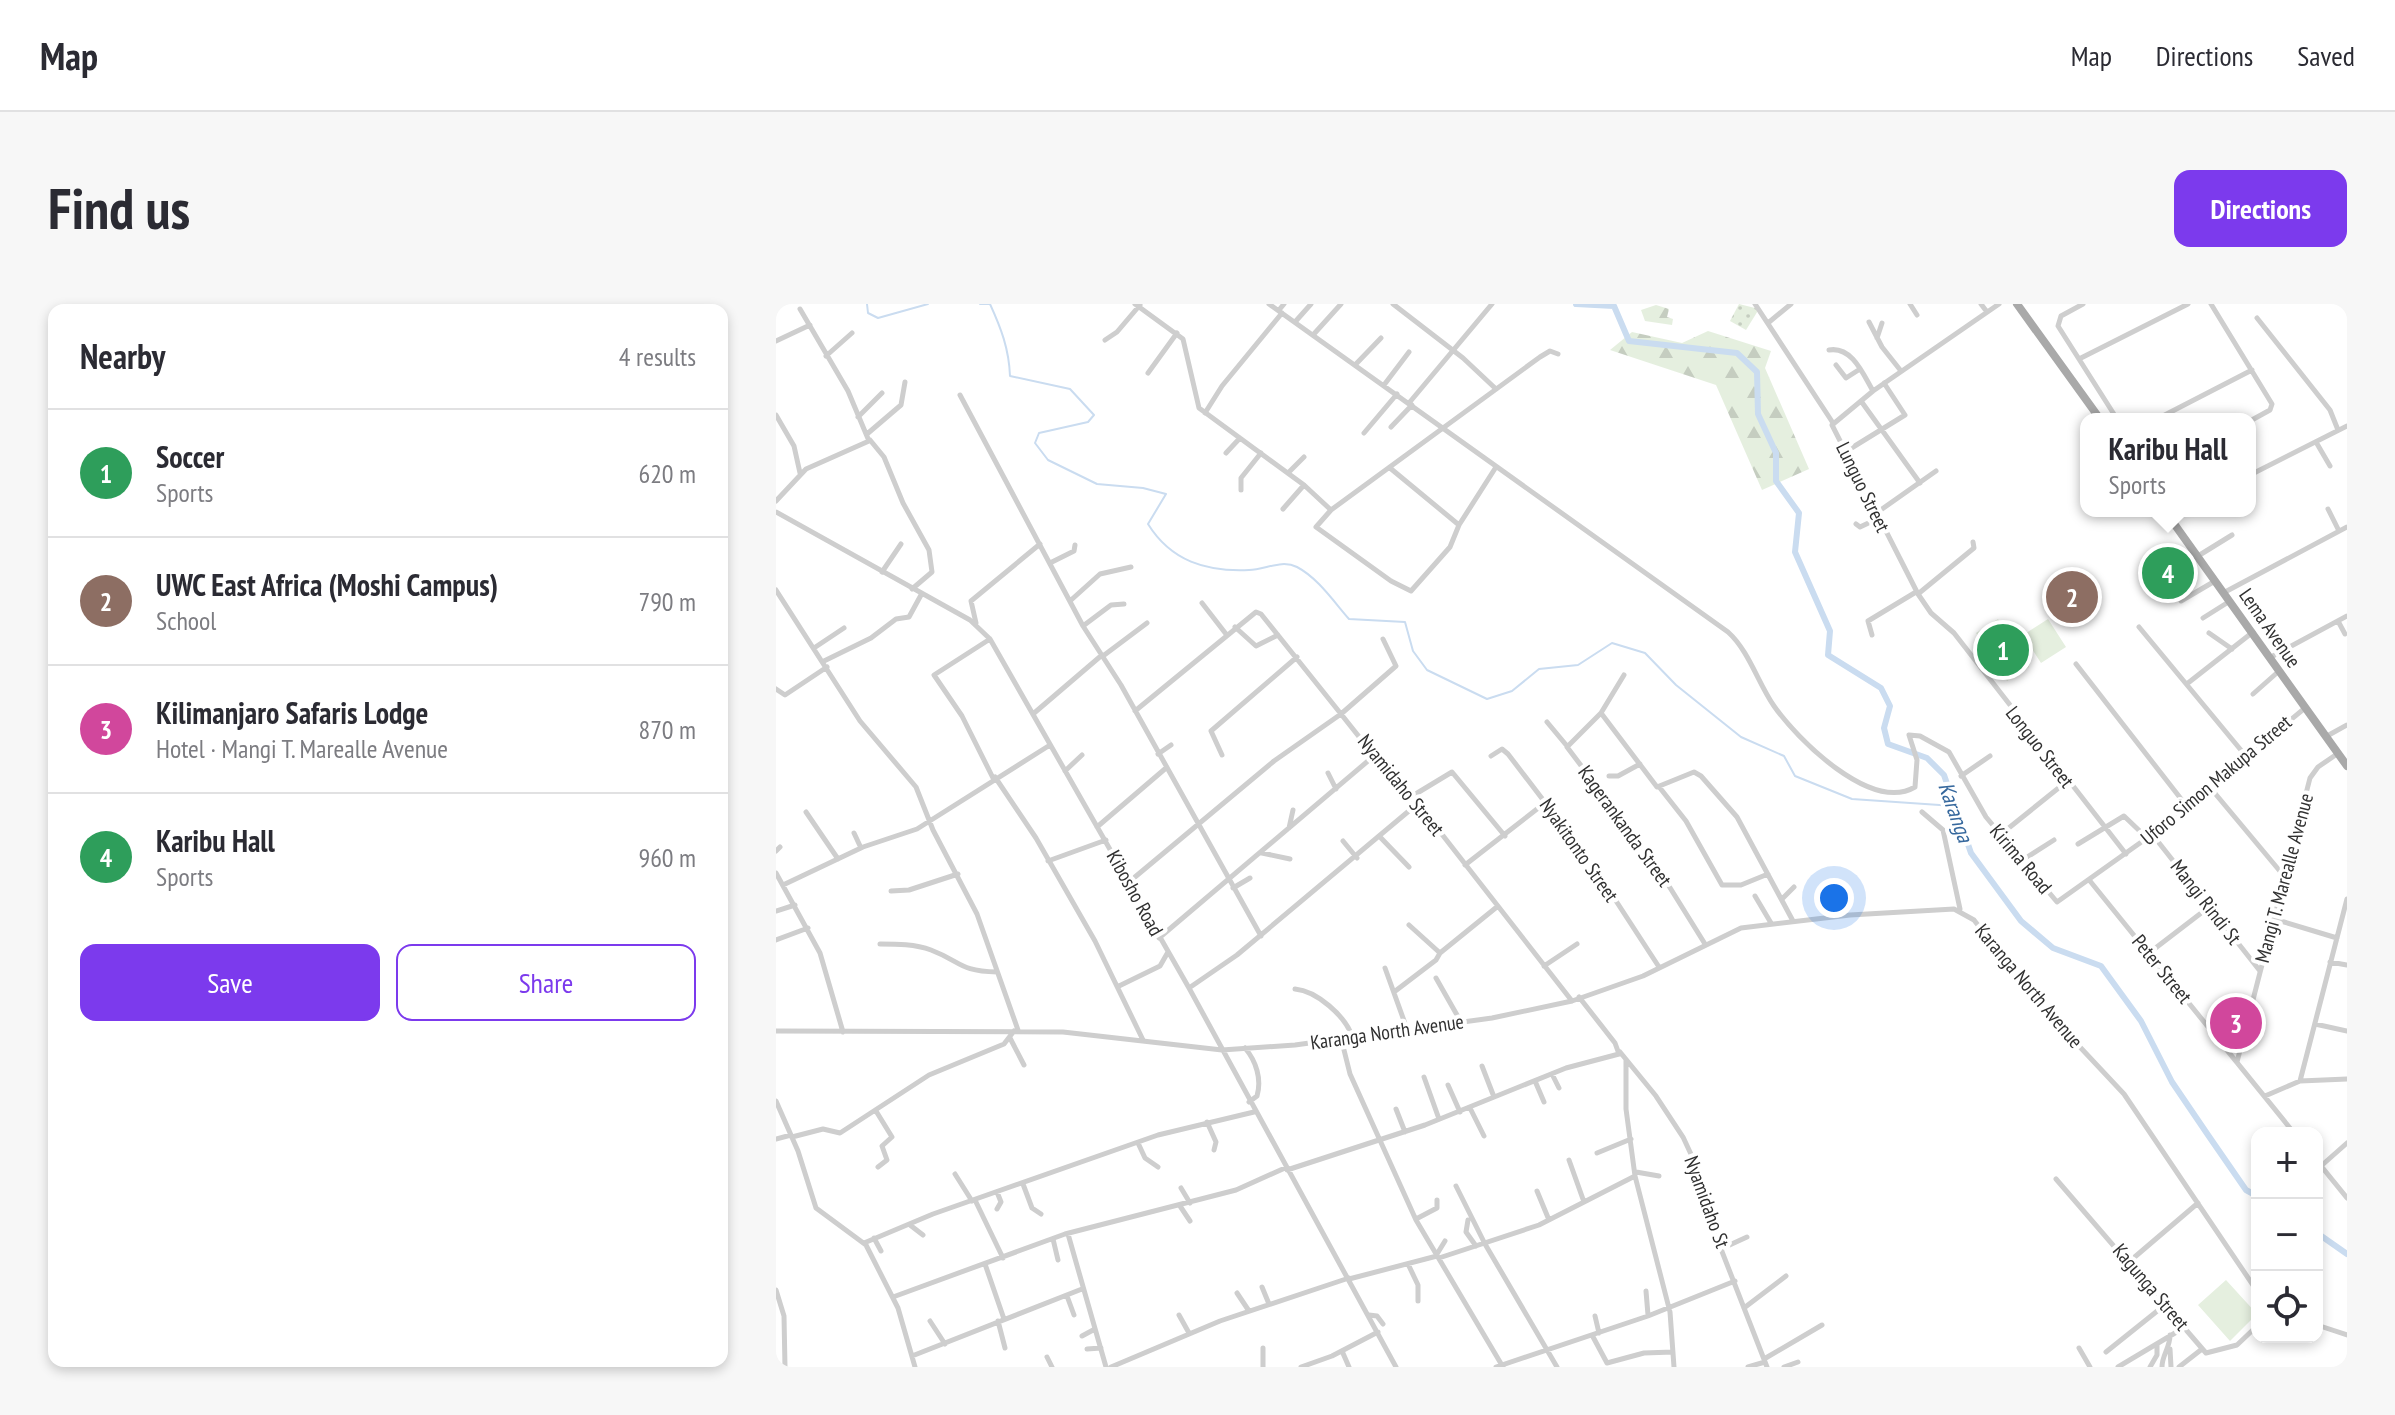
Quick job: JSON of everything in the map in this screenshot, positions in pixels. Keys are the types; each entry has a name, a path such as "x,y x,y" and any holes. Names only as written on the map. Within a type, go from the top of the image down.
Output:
{"main road":[{"path":"2017,304 2096,413"},
{"name":"Lema Avenue","path":"2170,517 2347,766"}],"street":[{"path":"1269,304 1397,394 1443,429 1496,467 1459,525 1450,547 1409,592 1320,533 1317,523 1331,510 1390,468 1443,429 1496,389 1548,351 1558,354"},
{"path":"1205,413 1284,304"},
{"path":"1295,322 1311,304"},
{"path":"1313,335 1341,304"},
{"path":"1393,304 1496,389"},
{"path":"1391,427 1492,304"},
{"path":"1755,304 1833,423"},
{"path":"1768,323 1791,304"},
{"path":"1910,304 1917,315"},
{"path":"1981,304 1987,312"},
{"name":"Lunguo Street","path":"1925,604 1876,517 1833,423 1884,383 1999,304"},
{"path":"2083,304 2058,322 2113,413"},
{"path":"2079,359 2188,304"},
{"path":"2211,304 2273,406 2256,417"},
{"path":"1105,340 1117,332 1138,305 1177,333 1185,342 1198,404 1205,413 1304,485 1331,510"},
{"path":"800,309 868,436 881,451 903,503 929,550 932,572 912,589"},
{"path":"2257,318 2330,410 2338,430"},
{"path":"1869,322 1877,339 1901,371"},
{"path":"1877,339 1882,323"},
{"path":"776,341 810,325"},
{"path":"826,356 852,333"},
{"path":"1148,373 1177,333"},
{"path":"1355,365 1381,338"},
{"path":"1829,350 1839,350 1849,355 1873,391"},
{"path":"1384,385 1409,352"},
{"path":"1836,365 1846,378 1860,369"},
{"path":"2169,413 2252,370"},
{"path":"776,501 801,473 859,448 901,405 905,382"},
{"path":"1845,452 1905,415 1884,383"},
{"path":"858,417 882,393"},
{"path":"1364,433 1397,394"},
{"path":"960,395 1083,626 1135,711 1261,936"},
{"path":"1861,401 1920,483"},
{"path":"776,415 794,446 801,473"},
{"path":"2256,472 2347,426"},
{"path":"1226,453 1240,438"},
{"path":"2316,442 2330,466"},
{"path":"1241,490 1241,478 1261,453"},
{"path":"1288,473 1304,457"},
{"name":"Kirima Road","path":"1496,467 1728,632 1776,709 1839,772 1881,791 1908,791 1917,782 1917,760 1909,739 1911,734 1945,748 2000,835 2057,902 2090,881"},
{"path":"1390,468 1459,525"},
{"path":"1856,524 1861,527 1936,471"},
{"path":"1283,509 1304,485"},
{"path":"2328,509 2339,531"},
{"name":"Kibosho Road","path":"776,512 976,623 990,639 1189,988 1396,1367"},
{"path":"2225,592 2347,527"},
{"path":"2198,556 2232,535"},
{"path":"1872,635 1868,621 1917,593 1974,548 1973,542"},
{"path":"882,572 901,544"},
{"path":"976,623 971,601 1040,544"},
{"path":"1050,563 1074,551 1075,545"},
{"path":"1070,601 1100,574 1131,567"},
{"path":"2181,601 2216,580"},
{"path":"776,590 860,721 912,779 929,821 977,914 1017,1030 995,1048 929,1075 840,1133 823,1129 776,1139"},
{"path":"776,689 781,698 826,664 871,638 896,619 909,617 921,594"},
{"path":"2203,618 2231,601"},
{"path":"1202,603 1226,634"},
{"path":"1083,626 1111,605 1124,604"},
{"name":"Longuo Street","path":"1925,604 1954,633 2066,782 2126,854"},
{"name":"Nyamidaho Street","path":"1235,627 1257,612 1278,635 1572,1001"},
{"path":"2271,657 2347,616"},
{"path":"2338,621 2345,634"},
{"path":"1033,714 1147,623"},
{"path":"1135,711 1235,627 1256,646 1278,635"},
{"path":"2139,627 2245,755"},
{"path":"814,648 844,628"},
{"path":"2188,683 2253,632"},
{"path":"2209,633 2232,649"},
{"path":"990,639 934,675 962,716 994,778 1048,861 1119,986 1143,1040"},
{"path":"1129,882 1274,761 1341,714 1396,666 1383,639"},
{"path":"1222,755 1211,731 1297,657"},
{"path":"2076,664 2185,804"},
{"path":"2253,694 2280,670"},
{"name":"Kagerankanda Street","path":"1624,675 1601,713 1567,746 1654,862 1705,944"},
{"name":"Uforo Simon Makupa Street","path":"2090,881 2150,836 2306,707"},
{"path":"1601,713 1686,821 1722,885 1741,885 1768,874"},
{"path":"1547,722 1567,746"},
{"path":"2327,736 2347,725"},
{"path":"783,885 861,848 929,821 1050,745"},
{"path":"1158,754 1171,745"},
{"name":"Nyakitonto Street","path":"1491,756 1504,749 1592,864 1659,967"},
{"name":"Mangi T. Marealle Avenue","path":"2237,1062 2310,778 2318,767 2338,754"},
{"path":"1065,771 1082,755"},
{"path":"1159,938 1375,755"},
{"path":"1961,776 1990,756"},
{"path":"1609,776 1618,776 1640,764"},
{"path":"1097,827 1166,768"},
{"path":"1409,798 1452,772 1505,836"},
{"path":"1328,773 1336,789"},
{"path":"1659,788 1690,773 1699,773 1737,817 1793,921"},
{"path":"2000,835 2066,782"},
{"path":"2208,785 2285,877"},
{"path":"1464,865 1546,802"},
{"path":"1189,988 1261,936 1381,838 1416,805"},
{"path":"1289,829 1296,808 1305,816"},
{"path":"806,812 838,859"},
{"path":"1922,812 1943,830 1960,910"},
{"path":"2078,844 2103,826 2126,817 2150,836"},
{"path":"854,833 861,848"},
{"name":"Mangi Rindi St","path":"2150,836 2260,971"},
{"path":"1381,838 1409,867"},
{"path":"1048,861 1106,840"},
{"path":"2021,861 2054,840"},
{"path":"1343,841 1357,858"},
{"path":"1261,852 1290,859"},
{"path":"776,873 808,928 828,974 843,1032"},
{"path":"891,891 915,888 958,874"},
{"path":"1233,888 1250,878"},
{"name":"Peter Street","path":"2090,881 2289,1127"},
{"path":"1782,900 1794,887"},
{"path":"1755,896 1771,923"},
{"path":"2300,1081 2347,902"},
{"path":"776,911 795,905"},
{"path":"1394,992 1498,906"},
{"path":"2149,953 2209,907"},
{"name":"Karanga North Avenue","path":"776,1031 1017,1030 1089,1033 1222,1050 1341,1038 1461,1022 1572,1001 1628,982 1741,928 1949,908 1960,910 1974,920 2034,998 2124,1094 2251,1282"},
{"path":"2274,919 2337,938"},
{"path":"1409,925 1440,953"},
{"path":"776,940 808,928"},
{"path":"880,944 911,945 931,950 963,969 997,972"},
{"path":"1544,966 1577,944"},
{"path":"1119,986 1160,966 1168,952"},
{"path":"2330,962 2347,965"},
{"path":"1385,968 1407,1029"},
{"path":"1436,978 1461,1022"},
{"path":"1295,989 1309,991 1323,1000 1347,1025 1352,1036"},
{"name":"Nyamidaho St","path":"1579,997 1683,1137 1696,1165 1698,1190 1765,1363"},
{"path":"2315,1024 2347,1031"},
{"path":"1010,1038 1024,1065"},
{"path":"1341,1038 1350,1074 1416,1219 1500,1366 1648,1316 1735,1281"},
{"path":"1245,1048 1255,1060 1259,1085 1257,1096 1249,1102"},
{"path":"893,1297 1068,1234 1236,1190 1286,1169 1382,1141 1552,1074 1620,1052"},
{"path":"1626,1059 1625,1091 1636,1174 1668,1307 1674,1367"},
{"path":"1482,1066 1494,1097"},
{"path":"1552,1074 1559,1088"},
{"path":"1424,1077 1439,1119"},
{"path":"2265,1096 2300,1081 2347,1079"},
{"path":"1535,1081 1544,1102"},
{"path":"1448,1085 1460,1112"},
{"path":"776,1101 792,1136 816,1208 864,1243 893,1297 915,1367"},
{"path":"1470,1108 1484,1136"},
{"path":"1396,1109 1405,1132"},
{"path":"876,1111 892,1137 882,1146 887,1160 878,1167"},
{"path":"864,1243 974,1200 1138,1143 1207,1122 1255,1112"},
{"path":"1207,1122 1216,1142 1214,1150"},
{"path":"1597,1153 1631,1139"},
{"path":"1138,1143 1145,1158 1158,1167"},
{"path":"2323,1160 2347,1143"},
{"path":"1569,1160 1584,1202"},
{"path":"2323,1168 2347,1198"},
{"path":"955,1174 974,1200 1003,1258"},
{"path":"1068,1234 1082,1289 1109,1367 1269,1304 1349,1278 1485,1244 1549,1220 1636,1174 1659,1176"},
{"name":"Kagunga Street","path":"2056,1179 2130,1261 2206,1353 2230,1348 2251,1331"},
{"path":"1024,1183 1022,1190 1032,1208 1041,1214"},
{"path":"1456,1186 1485,1244 1557,1367"},
{"path":"1181,1188 1190,1203"},
{"path":"1537,1191 1549,1220"},
{"path":"997,1192 1001,1202 997,1209"},
{"path":"1416,1219 1437,1208 1437,1200"},
{"path":"2130,1261 2198,1203"},
{"path":"1180,1206 1190,1221"},
{"path":"1468,1220 1466,1232 1476,1247"},
{"path":"909,1225 923,1235"},
{"path":"1723,1248 1747,1237"},
{"path":"874,1238 881,1251"},
{"path":"1053,1239 1058,1260"},
{"path":"1438,1256 1445,1241"},
{"path":"985,1264 1001,1320 1005,1348"},
{"path":"1408,1264 1418,1285 1418,1301"},
{"path":"1744,1308 1786,1276"},
{"path":"1262,1287 1269,1304"},
{"path":"912,1356 1082,1289"},
{"path":"776,1290 784,1316 785,1367"},
{"path":"1646,1291 1648,1316"},
{"path":"1237,1293 1249,1311"},
{"path":"1067,1296 1074,1315"},
{"path":"2106,1352 2166,1304"},
{"path":"1179,1315 1189,1333"},
{"path":"1368,1315 1377,1316 1383,1324"},
{"path":"1595,1316 1595,1334 1607,1363 1644,1353 1673,1352"},
{"path":"930,1321 945,1344"},
{"path":"1748,1367 1765,1363 1822,1325"},
{"path":"2118,1367 2185,1327"},
{"path":"2323,1327 2347,1335"},
{"path":"1082,1336 1095,1328"},
{"path":"1301,1367 1315,1365 1378,1332"},
{"path":"2170,1335 2171,1367"},
{"path":"2150,1367 2157,1355 2157,1345"},
{"path":"1087,1349 1101,1348"},
{"path":"1263,1348 1263,1367"},
{"path":"2079,1348 2090,1367"},
{"path":"2162,1367 2161,1360 2170,1348"},
{"path":"2179,1367 2202,1349"},
{"path":"1342,1351 1349,1367"},
{"path":"1047,1357 1052,1367"},
{"path":"1784,1367 1798,1362"}],"green space":[{"path":"1739,304 1759,309 1746,330 1730,321"},
{"path":"1656,305 1669,309 1667,317 1673,319 1672,325 1645,321 1641,310"},
{"path":"1708,331 1771,351 1765,368 1809,469 1762,490 1716,385 1610,350 1632,332 1682,343"},
{"path":"1998,619 2029,667 2007,681 1976,633"},
{"path":"2048,619 2066,647 2041,663 2023,635"},
{"path":"2226,1280 2251,1307 2251,1320 2230,1341 2198,1305"}],"waterway":[{"path":"867,304 868,313 878,318 928,304"},
{"path":"980,304 990,304 998,322 1010,376 1070,389 1094,415 1088,422 1039,433 1035,443 1048,460 1097,484 1143,488 1166,494 1148,524 1167,547 1191,562 1233,570 1255,570 1279,564 1297,567 1319,584 1349,619 1405,622 1413,651 1427,670 1487,699 1512,691 1539,669 1578,665 1612,643 1645,653 1676,685 1741,737 1784,756 1795,776 1852,799 1954,806"},
{"name":"Karanga","path":"1576,304 1614,306 1629,341 1737,353 1757,372 1758,414 1776,453 1776,481 1799,513 1795,552 1830,631 1828,655 1881,688 1890,706 1884,728 1888,744 1927,758 1944,775 1971,853 2021,921 2053,948 2101,966 2141,1021 2172,1082 2246,1190 2251,1193"},
{"name":"Karanga","path":"2323,1237 2347,1254"}],"place":[{"name":"Karibu Hall","path":"2168,573"},
{"name":"UWC East Africa (Moshi Campus)","path":"2072,597"},
{"name":"Soccer","path":"2003,650"},
{"name":"Kilimanjaro Safaris Lodge","path":"2236,1023"}]}
